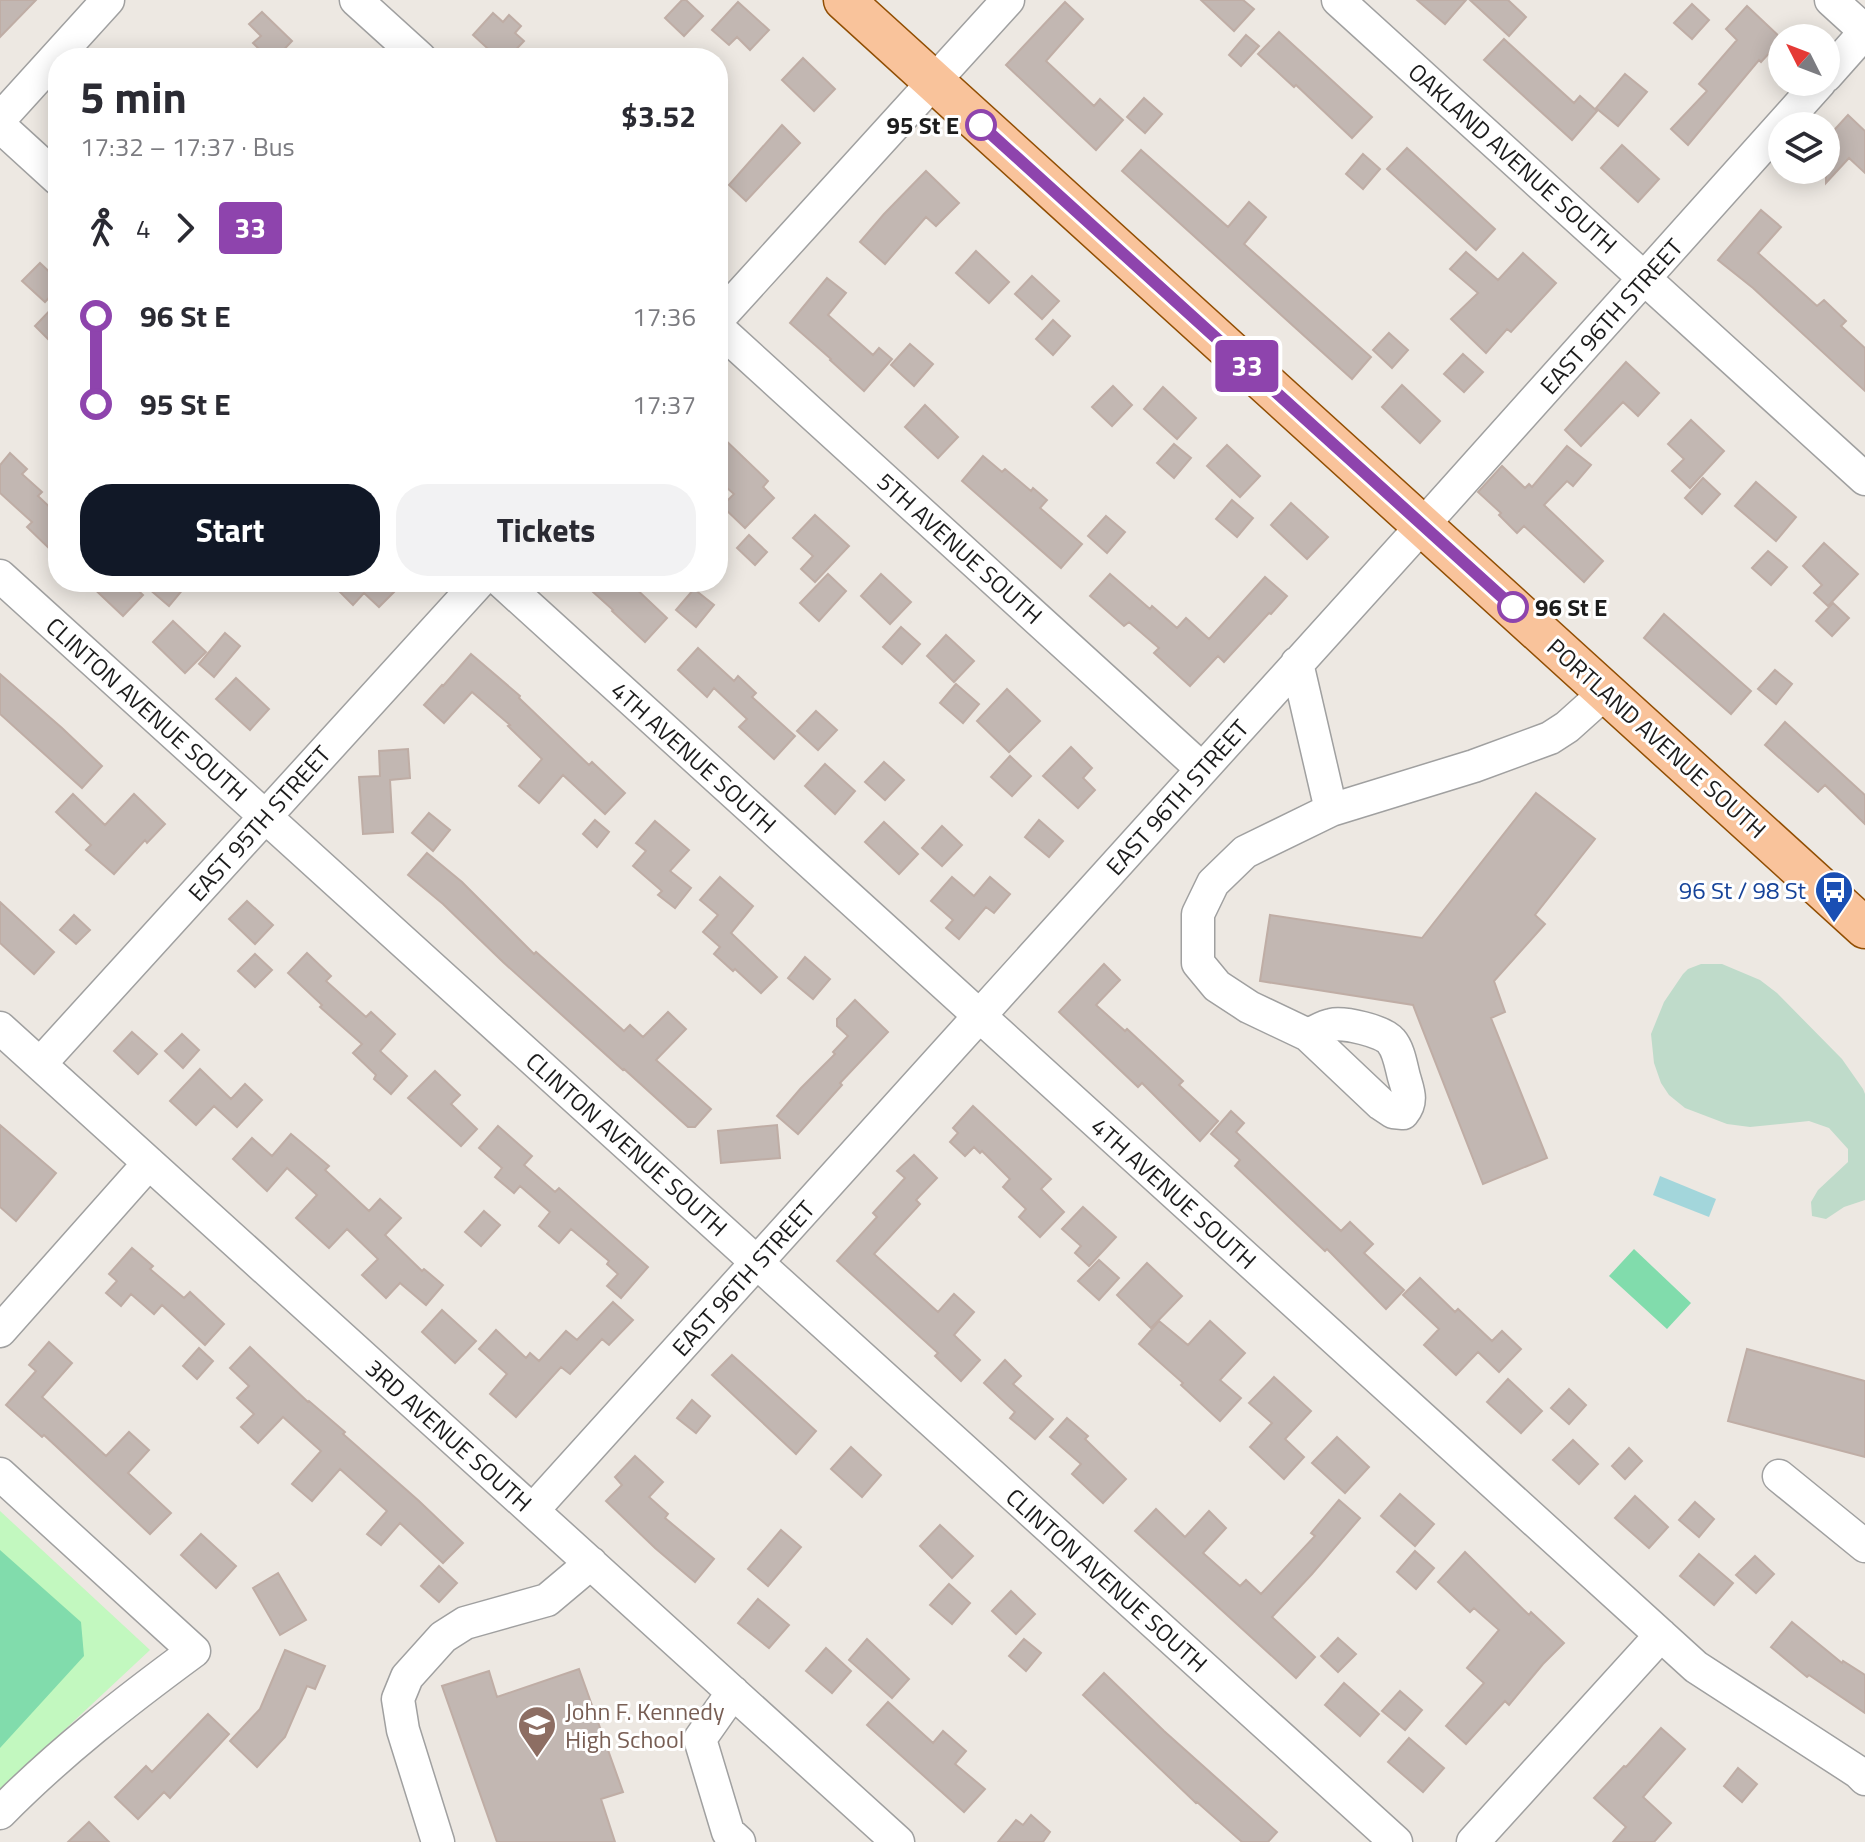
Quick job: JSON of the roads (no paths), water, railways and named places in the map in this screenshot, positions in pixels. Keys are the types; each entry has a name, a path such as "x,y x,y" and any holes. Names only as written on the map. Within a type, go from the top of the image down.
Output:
{"main road":[{"name":"PORTLAND AVENUE SOUTH","path":"844,0 1865,928"}],"street":[{"path":"64,48 108,0"},
{"path":"356,0 409,48"},
{"path":"728,308 1008,0"},
{"name":"OAKLAND AVENUE SOUTH","path":"1338,0 1865,479"},
{"path":"1831,0 1865,31 1840,60"},
{"path":"0,119 48,66"},
{"name":"EAST 96TH STREET","path":"533,1510 1808,96"},
{"path":"0,126 48,170"},
{"name":"5TH AVENUE SOUTH","path":"728,337 1202,769"},
{"name":"CLINTON AVENUE SOUTH","path":"0,576 1396,1842"},
{"name":"EAST 95TH STREET","path":"40,1064 470,592"},
{"name":"4TH AVENUE SOUTH","path":"513,592 1696,1667 1865,1779"},
{"path":"1297,663 1331,810"},
{"path":"1308,1035 1249,1007 1217,986 1198,963 1198,914 1213,883 1245,852 1331,810 1474,766 1550,738 1606,692"},
{"name":"3RD AVENUE SOUTH","path":"0,1028 733,1692 887,1838"},
{"path":"0,1331 149,1163"},
{"path":"0,1474 194,1651 105,1718 0,1813"},
{"path":"1779,1476 1865,1546"},
{"path":"438,1842 403,1730 398,1699 407,1677 443,1637 465,1623 547,1600 591,1563"},
{"path":"1473,1842 1661,1635"},
{"path":"733,1692 700,1739 728,1832 739,1842"}],"water":[{"path":"1660,1176 1716,1199 1709,1217 1653,1195"}],"place":[{"name":"95 St E","path":"981,125"},
{"name":"96 St E","path":"1513,607"},
{"name":"96 St / 98 St","path":"1834,924"},
{"name":"John F. Kennedy High School","path":"537,1759"}]}
